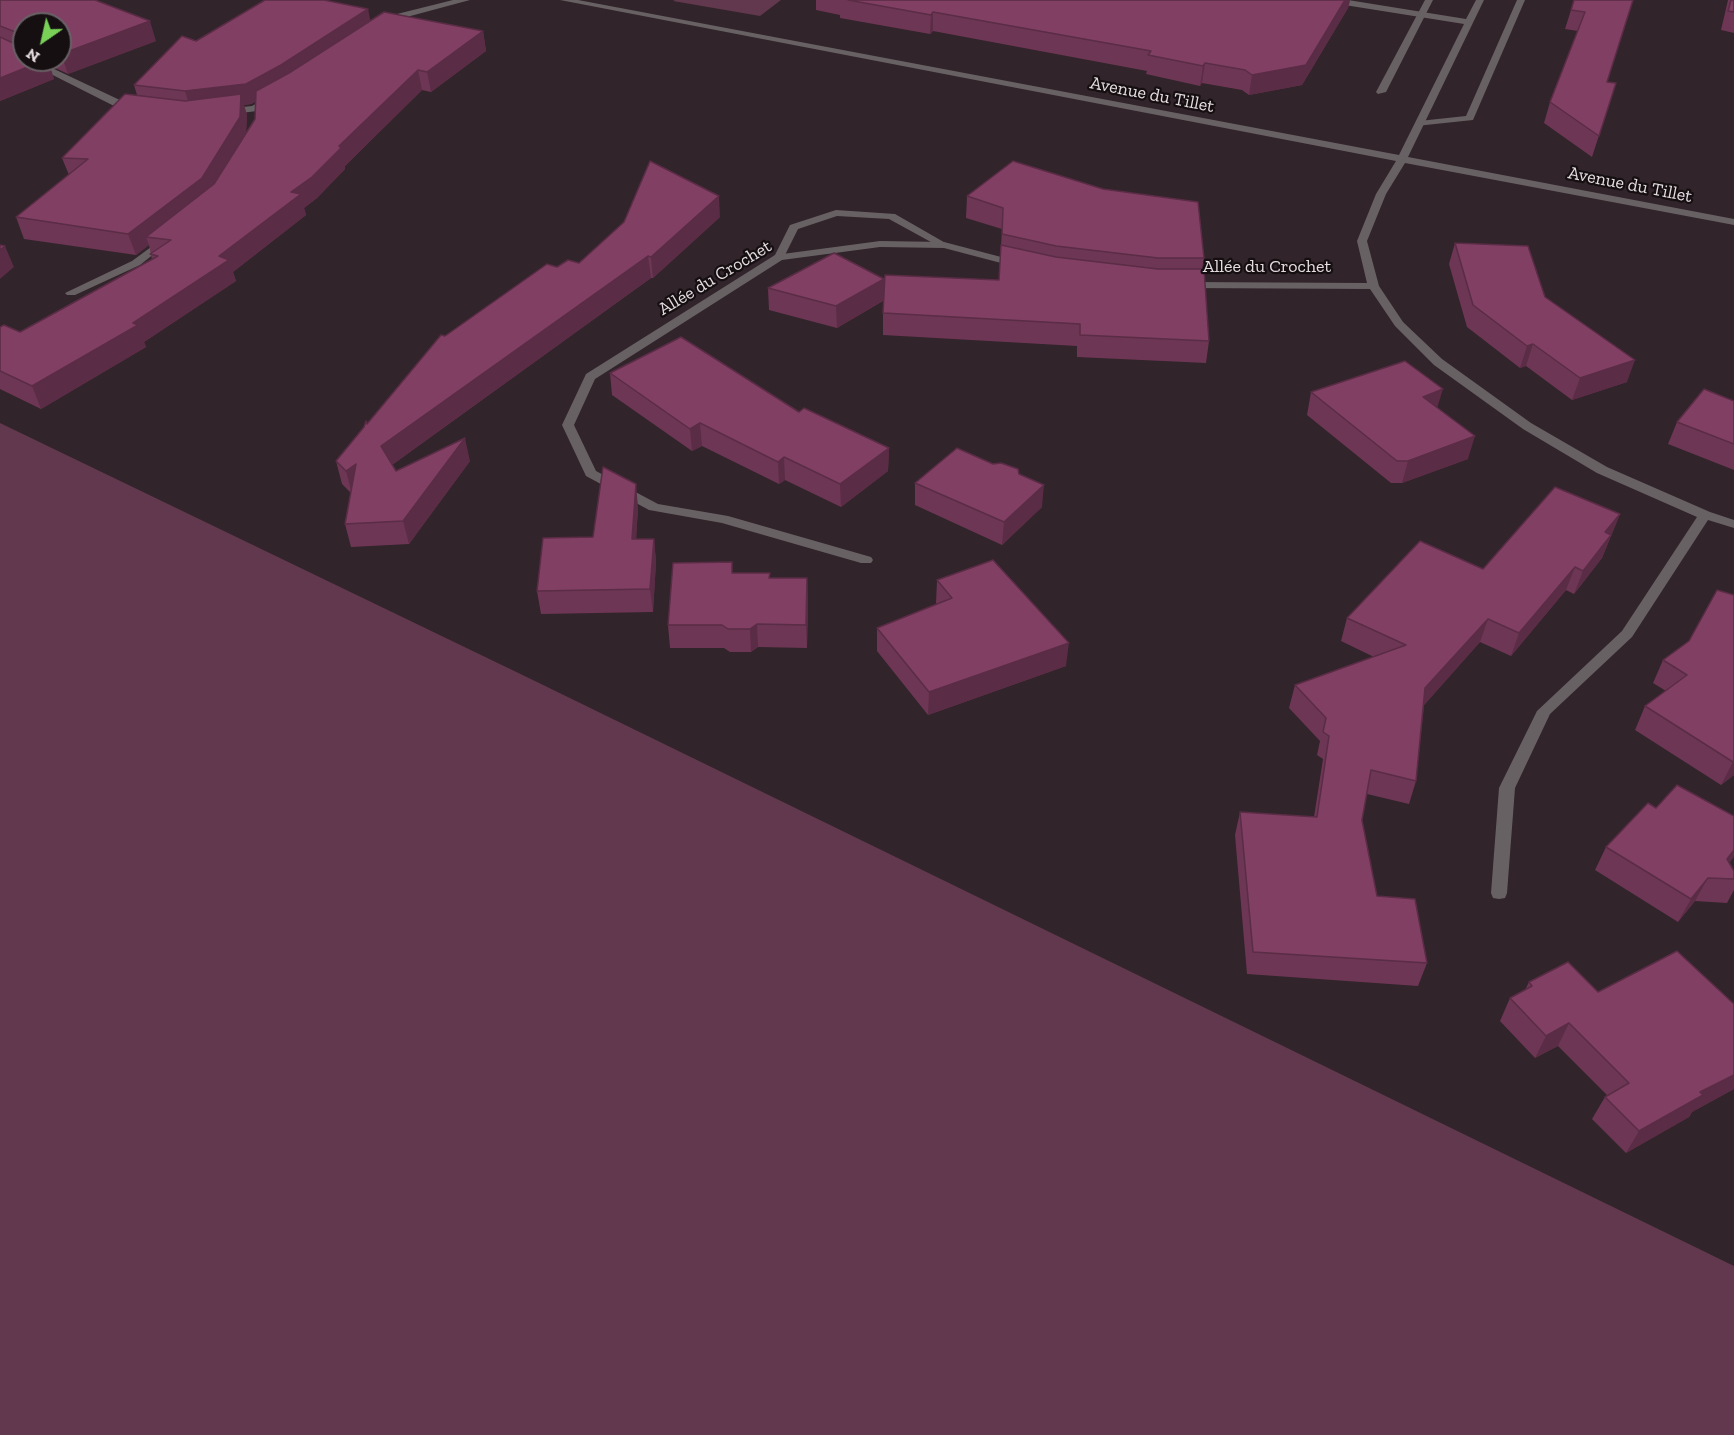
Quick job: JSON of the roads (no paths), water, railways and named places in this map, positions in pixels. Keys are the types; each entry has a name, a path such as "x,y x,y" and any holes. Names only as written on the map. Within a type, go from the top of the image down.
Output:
{"street":[{"path":"380,30 400,16 466,0"},
{"name":"Avenue du Tillet","path":"564,0 1734,222"},
{"path":"1332,0 1470,22"},
{"path":"1381,92 1429,0"},
{"path":"1480,0 1402,159 1381,194 1362,241 1373,286 1399,324 1438,362 1527,426 1602,470 1734,524"},
{"path":"1419,124 1470,118 1521,0"},
{"path":"52,72 127,109 149,111"},
{"path":"212,114 253,113 281,94"},
{"path":"779,257 794,227 836,213 891,216 944,245"},
{"path":"71,293 136,262 180,229"},
{"name":"Allée du Crochet","path":"866,560 723,519 654,507 591,473 568,425 590,377 779,257 880,244 944,245 1031,268"},
{"name":"Allée du Crochet","path":"1178,285 1373,286"},
{"path":"1499,893 1507,788 1544,711 1627,634 1705,514"}]}
